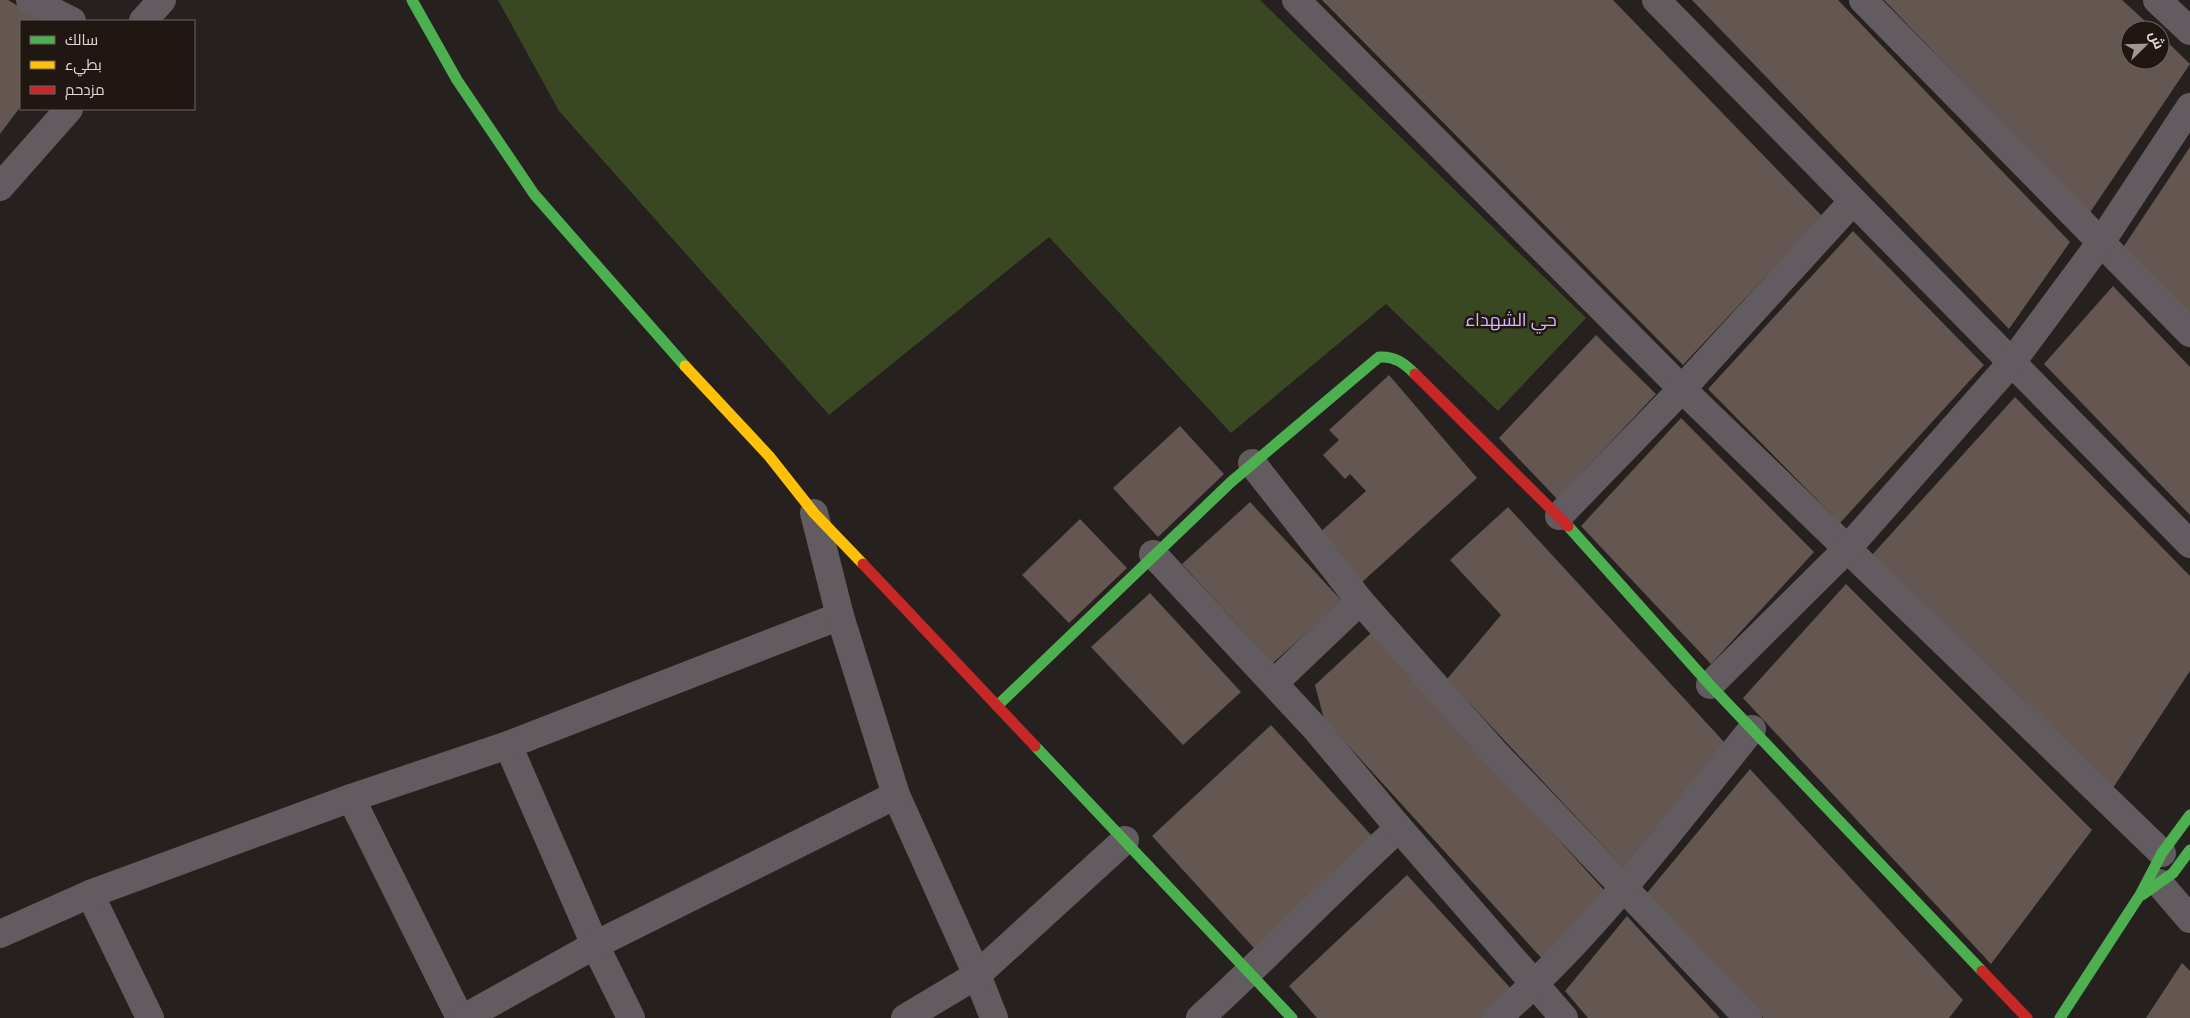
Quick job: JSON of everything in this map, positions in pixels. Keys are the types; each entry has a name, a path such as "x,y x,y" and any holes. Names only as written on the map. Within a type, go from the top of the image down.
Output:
{"street":[{"path":"30,0 70,20"},
{"path":"145,20 162,0"},
{"path":"412,0 457,80 534,194 652,330 769,456 814,513 1125,840 1248,974 1292,1018"},
{"path":"1296,0 1682,389 2162,853"},
{"path":"1656,0 2190,544"},
{"path":"1863,0 2190,333"},
{"path":"2157,0 2190,31"},
{"path":"1710,685 1847,549 2012,362 2101,242 2190,107"},
{"path":"0,187 68,110"},
{"path":"1559,516 1682,389 1853,201"},
{"path":"997,706 1153,554 1252,463 1379,357 1391,356 1405,364 1559,516 1710,685 2027,1018"},
{"path":"1252,463 1360,601 1497,755 1748,1018"},
{"path":"814,513 840,616 896,795 978,976 994,1018"},
{"path":"1153,554 1274,683 1564,1018"},
{"path":"1274,683 1360,601"},
{"path":"0,934 90,894 351,798 508,745 840,616"},
{"path":"1498,1018 1536,984 1624,887 1752,729"},
{"path":"508,745 595,945 631,1018"},
{"path":"464,1018 595,945 896,795"},
{"path":"351,798 460,1018"},
{"path":"2060,1018 2150,889 2162,853 2190,815"},
{"path":"1200,1018 1248,974 1335,887 1399,828"},
{"path":"905,1018 978,976 1125,840"},
{"path":"2150,889 2172,873 2190,850"},
{"path":"2150,889 2190,919"},
{"path":"90,894 150,1018"}],"green space":[{"path":"498,0 1260,0 1586,318 1498,411 1386,304 1231,433 1049,237 829,415 559,111"}],"building":[{"path":"0,0 8,0 41,20 20,20 20,107 0,134"},
{"path":"1322,0 1613,0 1822,216 1683,365"},
{"path":"1692,0 1838,0 2070,242 2009,329"},
{"path":"1884,0 2122,0 2144,20 2120,20 2120,70 2170,70 2170,45 2190,64 2089,214"},
{"path":"2190,147 2190,319 2122,249"},
{"path":"1853,231 1984,365 1840,523 1708,389"},
{"path":"2113,286 2190,367 2190,515 2044,364"},
{"path":"1596,335 1656,394 1557,499 1499,438"},
{"path":"1389,375 1477,478 1361,583 1317,535 1366,491 1350,474 1345,479 1323,455 1339,440 1329,430"},
{"path":"2015,397 2190,576 2190,671 2109,794 1872,555"},
{"path":"1681,418 1814,552 1711,664 1581,526"},
{"path":"1180,426 1224,474 1158,537 1113,488"},
{"path":"1250,502 1342,601 1273,663 1182,564"},
{"path":"1508,507 1725,743 1623,867 1447,679 1501,615 1450,560"},
{"path":"1080,519 1127,568 1069,623 1022,575"},
{"path":"1846,584 2092,830 1991,964 1743,698"},
{"path":"1150,593 1241,692 1183,745 1091,647"},
{"path":"1371,633 1604,890 1545,962 1324,719 1315,685"},
{"path":"1271,725 1382,847 1264,959 1152,836"},
{"path":"1750,769 1963,1000 1949,1018 1763,1018 1647,893"},
{"path":"1407,875 1515,993 1489,1018 1317,1018 1289,986"},
{"path":"1627,916 1720,1018 1588,1018 1565,991"},
{"path":"2182,963 2190,971 2190,1018 2146,1018"}],"traffic: fast":[{"path":"412,0 457,80 534,194 685,366"},
{"path":"997,706 1231,482 1379,357 1399,361 1415,374"},
{"path":"1568,526 1710,685 1982,971"},
{"path":"1035,746 1292,1018"},
{"path":"2060,1018 2140,895 2162,853 2190,815"},
{"path":"2142,895 2173,873 2190,850"}],"traffic: slow":[{"path":"685,366 769,456 814,513 863,564"}],"traffic: jam":[{"path":"1415,374 1568,526"},
{"path":"863,564 1035,746"},
{"path":"1982,971 2027,1018"}],"district":[{"name":"حي الشهداء","path":"1511,319"}]}
